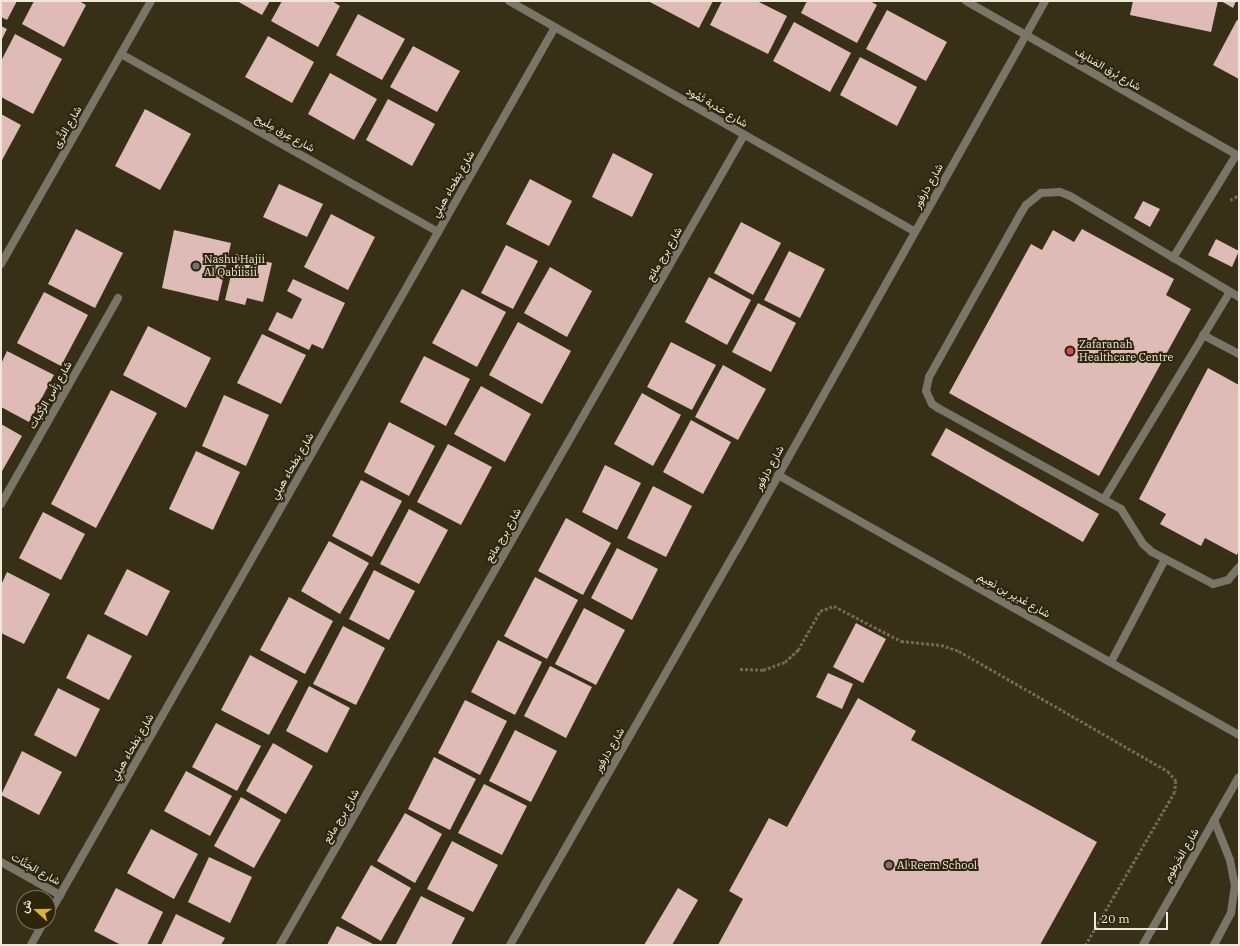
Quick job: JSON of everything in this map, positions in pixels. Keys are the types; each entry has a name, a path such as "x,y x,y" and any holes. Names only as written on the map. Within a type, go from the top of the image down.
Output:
{"street":[{"name":"شارع الثَّرى","path":"1,264 151,1"},
{"name":"شارع حَدبة ثَمُود","path":"509,1 915,232"},
{"name":"شارع بُرق المَنايِف","path":"966,1 1237,156"},
{"name":"شارع دارفور","path":"510,945 778,475 1045,1"},
{"name":"شارع بَطحاء هيلي","path":"56,902 555,26"},
{"name":"شارع عِرق مِلَيح","path":"121,54 438,232"},
{"name":"شارع برج مانع","path":"280,945 744,135"},
{"path":"1173,258 1237,156"},
{"path":"1239,297 1070,196 1060,192 1041,194 1030,201 1021,213 926,384 928,398 938,408 1121,509 1143,544 1164,559 1212,584 1228,580 1239,567"},
{"path":"1104,499 1230,292"},
{"name":"شارع رَأس الرُّكبات","path":"1,504 118,298"},
{"path":"1203,335 1239,354"},
{"name":"شارع غَدِير بن نَعِيم","path":"778,475 1239,735"},
{"path":"1111,662 1164,559"},
{"name":"شارع الخَرطوم","path":"1143,945 1239,777"},
{"path":"1214,820 1230,860 1235,886 1231,913 1214,945"},
{"name":"شارع الجَنَّات","path":"1,862 60,895"},
{"path":"31,945 39,930"}],"path":[{"path":"740,669 763,670 785,662 798,650 820,612 834,606 900,641 941,645 959,651 1168,771 1176,781 1175,792 1086,945"}],"building":[{"path":"1,1 17,1 7,20 1,17"},
{"path":"34,1 79,1 86,5 64,47 22,24"},
{"path":"237,1 270,1 262,15"},
{"path":"282,1 332,1 340,6 318,47 271,21"},
{"path":"648,1 713,1 699,28"},
{"path":"722,1 757,1 787,16 768,54 710,25"},
{"path":"807,1 870,1 877,5 857,43 801,13"},
{"path":"1133,1 1218,1 1211,32 1130,15"},
{"path":"1221,1 1236,1 1233,8"},
{"path":"887,10 947,42 926,81 866,49"},
{"path":"358,14 405,39 382,80 336,55"},
{"path":"1237,20 1239,21 1239,79 1213,65"},
{"path":"794,22 851,53 830,92 773,61"},
{"path":"1,26 7,29 1,41"},
{"path":"15,34 62,59 33,114 1,97 1,61"},
{"path":"268,36 314,62 292,103 245,77"},
{"path":"413,46 460,71 437,112 390,87"},
{"path":"860,57 917,87 897,126 840,95"},
{"path":"330,73 377,99 354,140 308,114"},
{"path":"388,99 435,124 412,166 366,140"},
{"path":"145,109 191,134 160,190 115,166"},
{"path":"1,114 21,125 1,162"},
{"path":"613,153 653,174 632,217 592,197"},
{"path":"530,179 572,201 549,246 506,224"},
{"path":"279,184 323,204 307,237 263,217"},
{"path":"1143,201 1160,209 1150,227 1134,218"},
{"path":"331,214 375,237 348,290 304,267"},
{"path":"741,222 781,243 753,295 714,273"},
{"path":"76,229 123,253 95,308 48,284"},
{"name":"Zafaranah Healthcare Centre","path":"1082,229 1174,279 1166,295 1191,309 1099,476 949,393 1031,244 1042,250 1053,230 1074,242"},
{"name":"Nashu Hajii Al Qabiisii","path":"174,230 231,243 218,301 162,288"},
{"path":"1216,239 1239,251 1232,267 1208,255"},
{"path":"506,245 538,261 513,309 481,293"},
{"path":"789,251 825,269 800,318 764,300"},
{"path":"236,254 272,263 263,302 247,298 245,305 225,300"},
{"path":"550,267 592,291 567,337 524,313"},
{"path":"709,277 751,300 727,345 685,322"},
{"path":"293,279 345,303 323,349 312,344 309,350 268,330 277,312 292,319 302,299 287,291"},
{"path":"462,289 506,312 477,367 432,343"},
{"path":"44,292 88,315 61,366 17,343"},
{"path":"758,303 796,323 771,372 732,352"},
{"path":"518,322 571,351 542,404 489,375"},
{"path":"148,326 211,358 186,408 123,375"},
{"path":"262,334 306,355 281,404 237,383"},
{"path":"671,342 716,365 692,410 647,387"},
{"path":"7,351 54,375 29,422 1,407 1,364"},
{"path":"424,356 470,379 446,426 400,402"},
{"path":"723,365 766,389 738,440 695,417"},
{"name":"Zafaranah Healthcare Centre","path":"1208,368 1239,385 1239,550 1237,555 1205,538 1201,546 1160,524 1166,514 1139,499"},
{"path":"481,386 531,414 505,462 454,434"},
{"path":"111,390 157,413 96,528 51,504"},
{"path":"642,393 681,415 653,466 614,444"},
{"path":"224,395 269,415 246,466 202,446"},
{"path":"691,420 731,442 703,494 663,472"},
{"path":"389,422 435,446 409,496 364,472"},
{"path":"1,424 22,436 1,473"},
{"path":"946,428 1099,514 1083,542 931,455"},
{"path":"448,444 492,467 461,525 417,502"},
{"path":"196,451 240,472 213,530 169,509"},
{"path":"605,465 641,483 617,530 582,512"},
{"path":"361,480 402,501 372,557 332,536"},
{"path":"653,486 692,506 666,557 627,538"},
{"path":"409,509 448,530 419,584 380,564"},
{"path":"43,512 85,534 61,580 19,558"},
{"path":"566,518 611,543 583,595 538,571"},
{"path":"329,541 369,563 340,614 301,591"},
{"path":"617,548 658,569 632,620 591,598"},
{"path":"127,569 170,591 147,636 104,614"},
{"path":"374,570 415,591 389,640 349,619"},
{"path":"7,572 50,594 24,644 1,633 1,585"},
{"path":"535,577 578,600 547,659 504,636"},
{"path":"289,597 333,621 305,674 260,650"},
{"path":"584,608 625,630 596,685 555,664"},
{"path":"856,623 886,639 863,683 833,667"},
{"path":"343,626 385,648 356,705 313,684"},
{"path":"88,634 132,656 109,700 66,678"},
{"path":"498,640 542,662 515,715 471,692"},
{"path":"250,655 298,681 269,735 221,710"},
{"path":"550,666 592,687 566,738 524,716"},
{"path":"828,673 853,684 842,709 816,697"},
{"path":"309,686 350,708 327,753 286,731"},
{"path":"58,688 100,709 76,757 34,735"},
{"path":"858,698 916,731 911,740 1097,842 1040,945 718,945 743,899 729,891 769,818 787,827"},
{"path":"465,700 507,721 480,775 438,753"},
{"path":"216,723 261,746 237,791 192,767"},
{"path":"515,730 557,751 531,802 489,781"},
{"path":"273,743 313,766 286,814 246,791"},
{"path":"22,751 62,772 39,815 1,795"},
{"path":"434,757 476,779 450,830 408,809"},
{"path":"186,771 232,796 210,836 164,811"},
{"path":"484,784 527,806 502,855 458,833"},
{"path":"241,797 281,820 254,868 214,846"},
{"path":"405,813 442,834 415,883 377,861"},
{"path":"151,829 198,854 174,899 127,873"},
{"path":"452,841 498,865 473,912 427,889"},
{"path":"209,857 252,877 230,923 188,902"},
{"path":"371,865 411,888 381,941 341,918"},
{"path":"116,888 163,912 147,945 121,945 94,931"},
{"path":"678,888 698,900 672,945 644,945"},
{"path":"421,896 465,918 451,945 396,944"},
{"path":"176,914 225,938 221,945 161,945"},
{"path":"337,926 375,945 327,945"}],"place":[{"name":"Nashu Hajii Al Qabiisii","path":"196,266"},
{"name":"Zafaranah Healthcare Centre","path":"1070,351"},
{"name":"Al Reem School","path":"889,865"}]}
